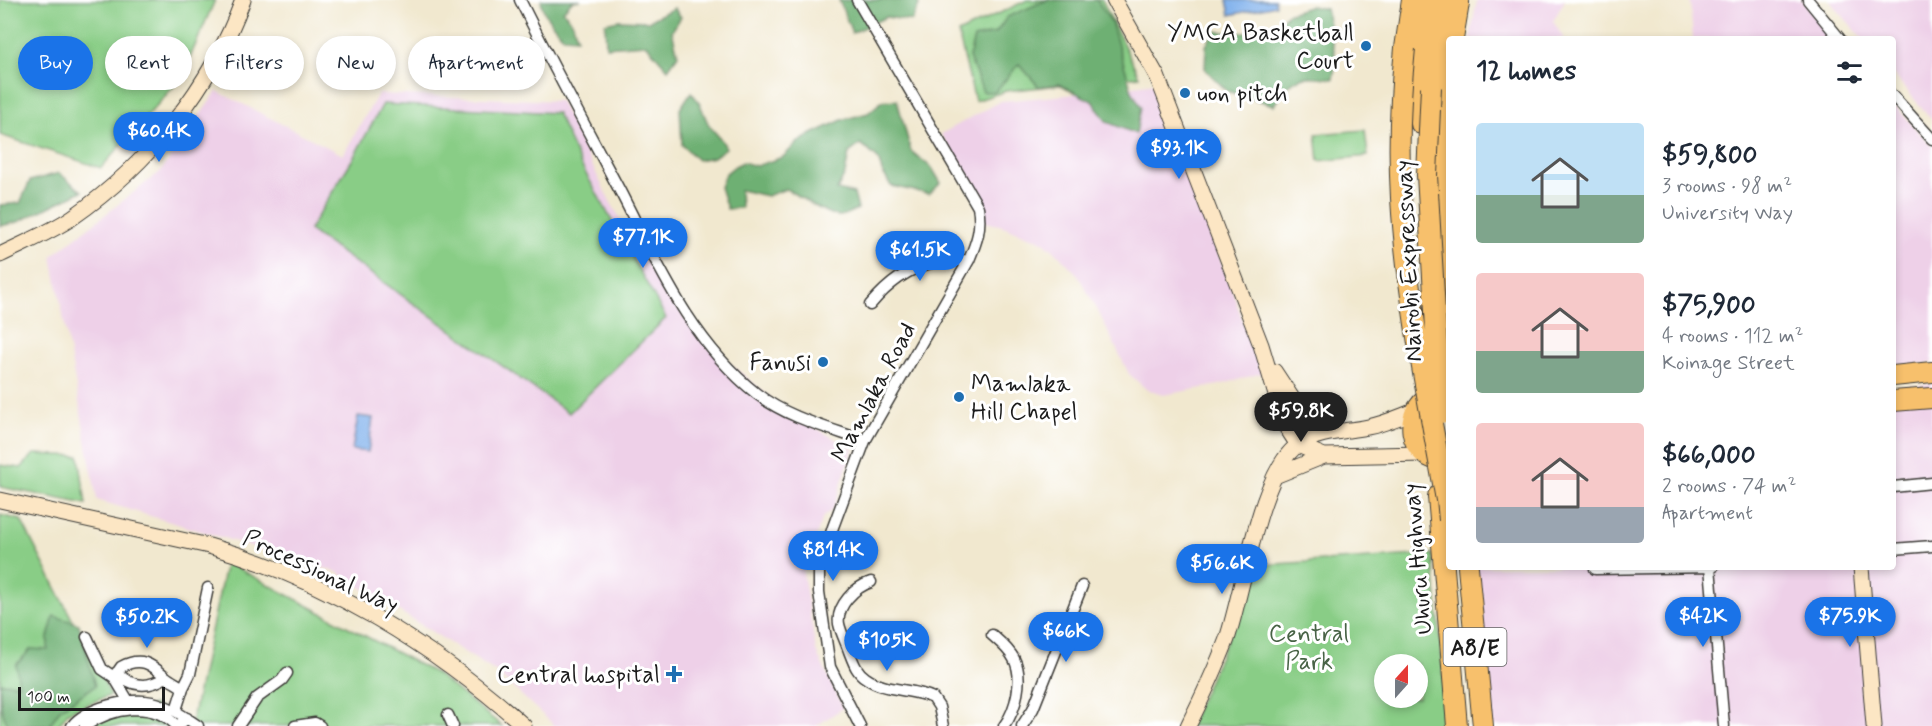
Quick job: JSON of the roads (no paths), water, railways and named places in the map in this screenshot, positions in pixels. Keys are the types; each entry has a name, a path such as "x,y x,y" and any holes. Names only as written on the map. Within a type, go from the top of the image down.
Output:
{"highway":[{"path":"1412,0 1402,82 1401,197 1422,370 1446,500"},
{"path":"1428,0 1420,80 1430,358 1429,376 1412,429 1419,447 1436,458"},
{"name":"Nairobi Expressway","path":"1446,0 1431,87 1427,175 1446,500"},
{"path":"1453,36 1459,0"},
{"path":"1467,36 1472,0"},
{"name":"Nairobi Expressway","path":"1446,93 1439,188 1446,302"},
{"path":"1896,376 1932,372"},
{"path":"1418,406 1431,395 1446,391"},
{"path":"1896,401 1932,398"},
{"name":"Uhuru Highway","path":"1436,458 1457,726"},
{"name":"A8/E","path":"1455,570 1469,726"},
{"name":"A8/E","path":"1468,570 1484,726"},
{"path":"1481,570 1496,726"}],"street":[{"path":"0,255 72,218 135,166 174,123 201,84 232,30 243,0"},
{"path":"520,0 653,259 678,302 716,354 735,375 773,405 788,413 865,441"},
{"name":"Mamlaka Road","path":"857,0 978,207 978,236 969,260 865,441 819,571 830,667 860,726"},
{"path":"1114,0 1157,76 1263,353 1285,425 1298,445 1324,456 1436,458"},
{"path":"1808,0 1838,36"},
{"path":"1896,99 1932,139"},
{"path":"870,304 885,288 916,268 933,262 969,260"},
{"path":"1263,353 1305,418 1324,432"},
{"path":"1188,726 1227,639 1268,489 1283,459 1298,445 1324,432 1378,424 1418,406"},
{"path":"1283,459 1285,425"},
{"path":"1275,476 1324,456"},
{"path":"1896,487 1932,483"},
{"name":"Processional Way","path":"0,500 209,546 240,555 294,577 353,605 441,659 477,685 524,726"},
{"path":"1896,549 1932,546"},
{"path":"1712,570 1724,726"},
{"path":"1861,570 1874,726"},
{"path":"871,582 855,589 839,618 840,629 855,667 864,678 879,685 933,698 939,707 943,726"},
{"path":"1022,726 1033,709 1082,586"},
{"path":"176,710 190,674 208,588"},
{"path":"992,635 1014,658 1018,670 1014,709 1004,726"},
{"path":"87,637 102,669 134,684 146,686 166,677"},
{"path":"116,675 126,664 141,662 156,667 183,688"},
{"path":"238,726 257,698 282,680 287,673"},
{"path":"116,675 129,702"},
{"path":"72,726 77,720 95,710 129,702 150,701 176,710 198,726"},
{"path":"86,726 97,718 129,708 165,714 177,725 187,718"},
{"path":"448,715 453,726"},
{"path":"295,726 315,723 320,726"}],"water":[{"path":"1227,0 1275,0 1276,5 1230,15"},
{"path":"358,416 373,418 368,452 352,450"}],"place":[{"name":"YMCA Basketball Court","path":"1366,46"},
{"name":"uon pitch","path":"1185,93"},
{"name":"Fanusi","path":"823,362"},
{"name":"Mamlaka Hill Chapel","path":"959,397"},
{"name":"Central hospital","path":"674,674"}],"park label":[{"name":"Central Park","path":"1309,647"}]}
